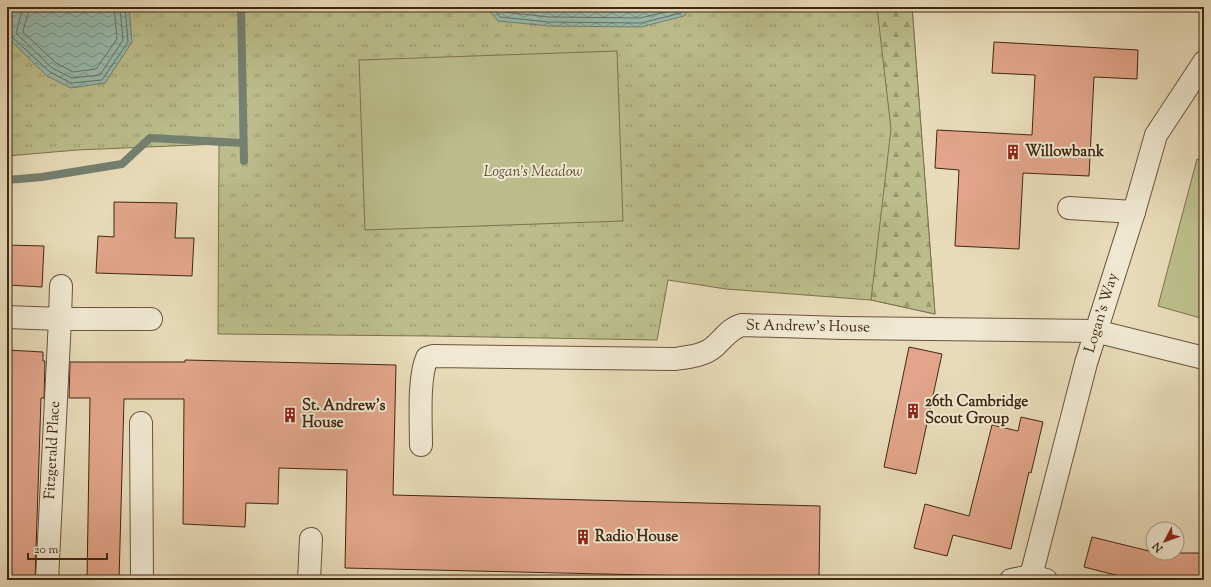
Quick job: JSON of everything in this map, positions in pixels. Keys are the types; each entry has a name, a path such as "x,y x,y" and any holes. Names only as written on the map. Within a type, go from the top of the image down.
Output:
{"street":[{"name":"Logan's Way","path":"1029,579 1095,331 1134,212 1156,135 1204,62"},
{"path":"1069,208 1134,212"},
{"name":"Fitzgerald Place","path":"47,580 61,286"},
{"path":"7,317 60,319 151,319"},
{"name":"St Andrew's House","path":"421,445 422,378 424,364 427,358 433,356 674,359 694,356 707,352 732,329 742,325 842,328 1095,331"},
{"path":"1095,331 1204,358"},
{"path":"141,423 143,580"},
{"path":"309,580 312,539"}],"green space":[{"name":"Logan's Meadow","path":"7,7 912,7 935,314 871,300 726,289 668,280 657,340 218,334 219,144 77,150 7,156"},
{"path":"877,7 912,7 935,314 871,300 891,129"},
{"path":"617,51 623,221 365,230 359,60"},
{"path":"1197,159 1204,161 1204,319 1158,306"}],"water":[{"path":"15,7 129,7 132,42 105,83 71,88 47,76 7,37 10,16"},
{"path":"486,7 691,7 684,16 641,27 549,26 498,21"}],"building":[{"name":"Willowbank","path":"994,42 1138,50 1137,79 1094,77 1089,176 1023,173 1019,249 955,246 959,170 935,168 937,130 1032,135 1035,75 992,73"},
{"path":"114,202 177,203 175,238 194,238 192,276 96,273 98,236 114,237"},
{"path":"7,245 44,246 42,287 7,285"},
{"name":"26th Cambridge Scout Group","path":"909,347 942,354 916,474 884,467"},
{"path":"7,350 43,352 43,361 45,361 44,398 41,398 35,580 7,580"},
{"path":"185,360 396,365 393,495 820,506 819,579 345,568 347,470 279,468 278,504 246,503 245,527 183,524 184,399 124,399 119,580 87,580 90,398 69,398 70,362 185,362"},
{"path":"1021,417 1043,422 1031,473 1029,472 1011,549 953,535 947,556 914,548 925,504 969,516 992,425 1018,431"},
{"path":"1092,537 1145,550 1145,561 1185,561 1185,553 1204,553 1204,580 1135,580 1084,567"}],"waterway":[{"path":"241,7 244,161"},
{"path":"7,180 42,177 122,164 150,138 243,143"}],"place":[{"name":"Willowbank","path":"1013,152"},
{"name":"26th Cambridge Scout Group","path":"913,411"},
{"name":"St. Andrew's House","path":"290,415"},
{"name":"Radio House","path":"583,537"}]}
